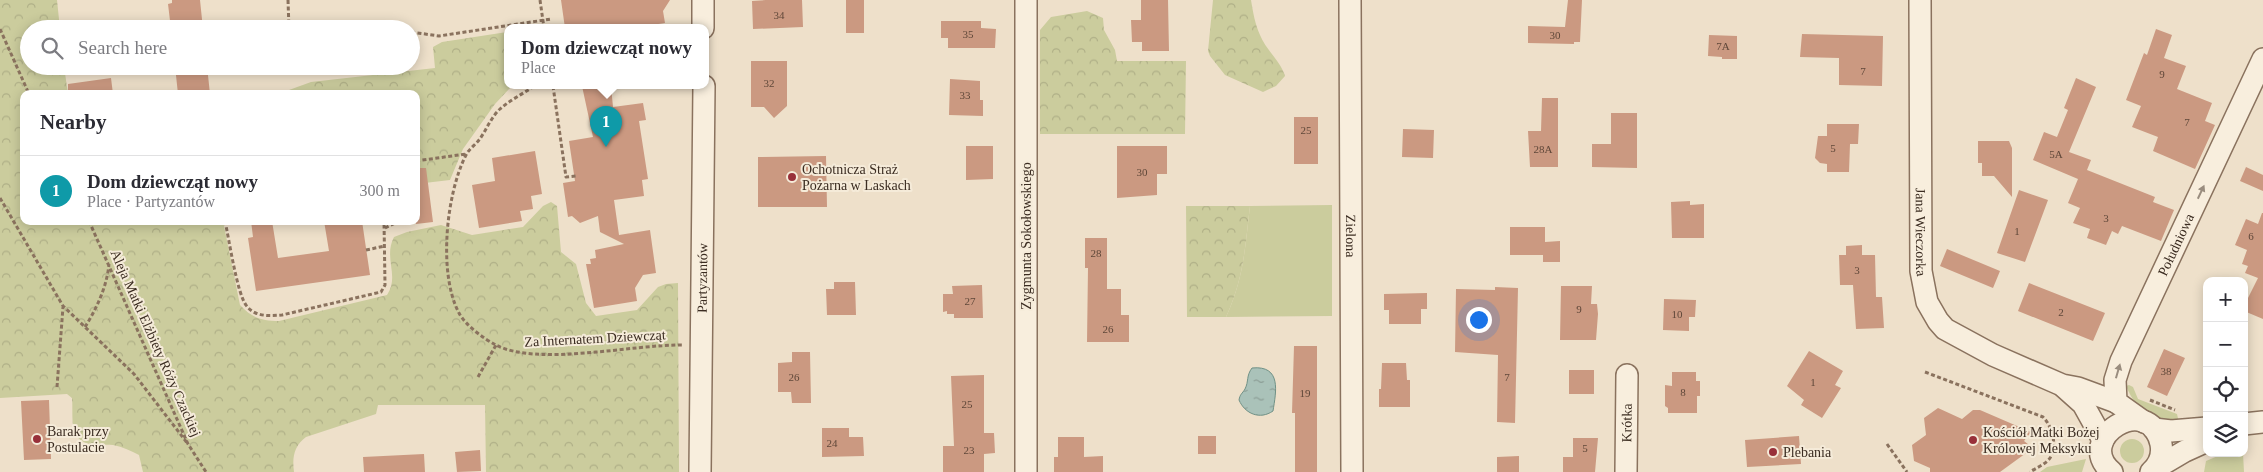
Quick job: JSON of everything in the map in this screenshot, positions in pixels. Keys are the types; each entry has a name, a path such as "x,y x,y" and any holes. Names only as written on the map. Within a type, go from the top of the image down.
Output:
{"street":[{"path":"703,0 703,24"},
{"name":"Zygmunta Sokołowskiego","path":"1026,0 1026,472"},
{"name":"Zielona","path":"1350,0 1352,472"},
{"name":"Jana Wieczorka","path":"1920,0 1921,271 1927,302 1941,337 1993,355 2062,385 2078,388 2116,402"},
{"name":"Południowa","path":"2116,402 2116,380 2121,361 2263,59"},
{"name":"Partyzantów","path":"700,472 704,89"},
{"name":"Krótka","path":"1626,472 1627,375"},
{"name":"Jana Wieczorka","path":"2062,385 2083,404 2104,461"},
{"path":"2116,402 2149,426 2160,438 2161,459 2153,470"},
{"path":"2104,461 2108,431 2116,424 2125,420 2135,420 2171,432 2203,428"},
{"path":"2153,470 2203,443"}],"path":[{"path":"288,0 289,20"},
{"path":"540,0 544,24"},
{"path":"517,24 551,19"},
{"path":"420,33 439,36 504,26"},
{"path":"0,29 20,74"},
{"path":"21,75 27,90"},
{"name":"Za Internatem Dziewcząt","path":"530,89 499,110 478,142 467,154 458,177 449,216 448,258 449,285 460,314 476,331 496,345 520,353 546,354 700,345"},
{"path":"553,89 566,177 576,176"},
{"path":"420,160 467,154"},
{"path":"0,198 63,306 134,374 188,444"},
{"name":"Aleja Matki Elżbiety Róży Czackiej","path":"91,225 188,444 206,472"},
{"path":"226,225 246,305 256,314 268,316 282,315 380,292 385,286 385,225"},
{"path":"385,228 391,225"},
{"path":"366,250 385,246"},
{"path":"85,327 108,282 109,263"},
{"path":"57,387 63,306"},
{"path":"478,377 496,345"},
{"path":"1925,372 2043,417 2053,431 2052,452 2049,459 2030,472"},
{"path":"2147,399 2184,414"},
{"path":"1887,444 1907,472"}],"green space":[{"path":"0,0 57,0 59,20 20,20 20,75 65,75 67,90 20,90 20,225 224,225 240,305 258,318 267,320 279,321 387,295 392,281 390,252 394,237 407,232 441,225 472,235 523,227 543,206 551,202 557,206 561,252 576,264 586,303 596,316 637,310 658,287 678,283 679,472 486,472 485,405 378,405 376,414 306,437 302,440 295,452 293,461 294,472 143,472 139,455 124,448 87,443 78,438 73,425 72,398 67,394 0,398"},
{"path":"1213,0 1251,0 1255,22 1260,35 1285,76 1276,86 1263,92 1225,75 1210,56 1208,51"},
{"path":"1087,11 1103,18 1104,30 1115,50 1117,61 1186,61 1185,134 1040,134 1040,30 1051,17"},
{"path":"504,32 504,89 509,89 495,104 463,149 450,180 420,184 420,90 289,90 311,82 373,75 420,75 420,70 435,68 433,47 442,42"},
{"path":"1332,205 1332,316 1226,317 1240,276 1250,206"},
{"path":"1186,206 1250,206 1240,276 1226,317 1187,317"},
{"path":"2126,386 2133,387 2138,399 2177,414 2179,423 2160,420 2146,414 2135,403"},
{"path":"2132,439 2140,443 2144,451 2140,459 2132,463 2124,459 2120,451 2124,443"},
{"path":"2216,457 2243,457 2244,472 2204,472 2206,461"},
{"path":"2086,459 2082,472 2040,472 2047,467"}],"water":[{"path":"1252,368 1262,368 1273,375 1276,388 1275,396 1273,411 1268,414 1253,414 1245,409 1239,400"}],"building":[{"path":"172,0 200,0 202,20 170,20 168,4 172,3"},
{"path":"561,0 670,0 663,11 665,23 564,24"},
{"path":"802,0 803,27 753,29 752,1"},
{"path":"846,0 864,0 864,33 846,33"},
{"path":"1141,0 1168,0 1169,51 1142,51 1142,42 1132,42 1131,20 1141,20"},
{"path":"1568,0 1582,0 1580,42 1574,42 1574,44 1528,43 1528,26 1565,27"},
{"path":"941,21 981,21 981,28 996,29 995,48 948,48 948,38 941,38"},
{"path":"2156,29 2172,35 2164,58 2186,66 2177,89 2212,103 2205,121 2215,125 2195,169 2153,151 2158,137 2132,127 2141,106 2126,100 2144,53 2147,55"},
{"path":"1802,34 1883,36 1882,86 1839,85 1839,58 1800,57"},
{"path":"1709,35 1737,36 1737,59 1722,59 1722,57 1708,56"},
{"path":"751,61 787,61 787,106 774,118 764,107 751,107"},
{"path":"176,75 208,75 210,90 178,90"},
{"path":"111,78 112,90 68,90 68,84"},
{"path":"2076,78 2096,87 2069,152 2091,160 2087,170 2155,197 2153,202 2174,210 2161,241 2122,226 2118,234 2112,231 2106,245 2087,238 2090,229 2073,223 2080,208 2068,203 2078,179 2033,160 2044,132 2057,137 2068,110 2064,108"},
{"path":"950,79 980,81 980,100 983,100 983,116 949,115"},
{"path":"583,89 611,89 613,107 643,103 646,120 639,121 648,179 642,180 644,196 614,200 619,235 650,230 656,273 643,275 635,288 637,301 594,308 586,264 591,264 590,259 596,258 595,250 624,244 600,232 598,216 580,223 572,216 568,217 563,183 575,181 569,141 593,137"},
{"path":"1542,98 1558,98 1558,167 1530,167 1528,131 1541,131"},
{"path":"1611,113 1637,113 1637,168 1592,167 1592,144 1611,144"},
{"path":"1294,117 1318,117 1318,164 1294,164"},
{"path":"1827,124 1859,124 1858,144 1850,144 1849,172 1827,172 1827,164 1820,163 1815,158 1818,136 1827,136"},
{"path":"1403,129 1434,130 1433,158 1402,157"},
{"path":"1978,141 2009,141 2012,148 2012,197 1994,176 1982,176 1982,163 1978,163"},
{"path":"966,146 993,146 993,179 966,180"},
{"path":"1117,146 1167,146 1167,174 1157,174 1157,195 1117,198"},
{"path":"535,151 542,194 531,196 533,209 520,211 522,221 479,228 472,185 495,181 492,158"},
{"name":"Ochotnicza Straż Pożarna w Laskach","path":"826,156 827,207 758,207 758,157"},
{"path":"2246,167 2263,175 2263,191 2240,181"},
{"path":"420,168 426,168 433,222 420,224"},
{"path":"2019,190 2048,200 2025,262 1997,253"},
{"path":"1690,201 1690,205 1704,204 1704,238 1672,238 1671,202"},
{"path":"2263,213 2263,319 2248,313 2248,298 2258,278 2245,273 2248,266 2242,264 2247,250 2235,245 2246,219 2258,224"},
{"path":"252,225 273,225 278,258 329,251 325,225 363,225 370,275 256,291 248,238 253,237"},
{"path":"1510,227 1545,227 1545,242 1560,241 1560,262 1543,262 1543,255 1510,255"},
{"path":"1085,238 1107,238 1107,289 1121,289 1121,315 1129,315 1129,342 1087,342 1088,268 1085,268"},
{"path":"1862,245 1862,255 1875,255 1876,297 1882,297 1884,328 1856,329 1853,285 1840,285 1839,255 1846,255 1846,246"},
{"path":"1947,249 2000,271 1993,288 1940,266"},
{"path":"834,282 855,282 856,315 827,315 826,289 834,289"},
{"path":"2029,283 2105,313 2093,341 2018,311"},
{"path":"982,285 983,318 954,318 954,314 947,314 947,311 943,312 943,294 953,294 952,286"},
{"path":"1561,286 1592,286 1591,304 1597,304 1598,314 1596,340 1560,340"},
{"path":"1495,287 1518,288 1515,423 1497,422 1498,355 1455,352 1456,289 1495,290"},
{"path":"1427,293 1427,309 1421,309 1421,324 1389,324 1389,310 1384,310 1384,294"},
{"path":"1664,299 1696,300 1695,317 1689,317 1689,331 1663,330"},
{"path":"1294,346 1317,346 1317,472 1295,472 1295,413 1292,413"},
{"path":"2164,349 2185,358 2167,396 2147,387"},
{"path":"1809,351 1843,371 1835,385 1841,388 1822,418 1801,405 1804,400 1787,386"},
{"path":"792,352 810,352 811,403 792,403 791,392 778,392 778,363 792,362"},
{"path":"1382,363 1406,363 1407,380 1410,380 1410,407 1379,407"},
{"path":"1569,370 1594,370 1594,394 1569,394"},
{"path":"1672,372 1696,372 1696,381 1700,381 1700,396 1697,396 1697,413 1668,413 1668,408 1665,406 1665,385 1672,386"},
{"path":"984,375 984,433 994,433 995,453 984,454 984,472 943,472 943,446 954,446 951,376"},
{"name":"Barak przy Postulacie","path":"49,400 51,459 24,460 21,401"},
{"name":"Kościół Matki Bożej Królowej Meksyku","path":"1938,408 1962,419 1973,410 1980,410 2031,432 2024,441 2033,448 2000,472 1930,472 1930,468 1914,461 1912,445 1926,435 1924,418"},
{"path":"822,428 849,428 849,437 863,437 864,456 822,457"},
{"path":"1198,436 1216,436 1216,454 1198,454"},
{"name":"Plebania","path":"1799,436 1801,464 1747,467 1745,440"},
{"path":"1058,437 1084,437 1084,457 1103,456 1103,472 1054,472 1054,457 1058,457"},
{"path":"1573,438 1598,438 1595,472 1563,472 1563,457 1573,457"},
{"path":"480,450 481,471 457,472 455,452"},
{"path":"424,454 425,472 364,472 363,457"},
{"path":"1519,456 1519,472 1497,472 1497,457"}],"place":[{"name":"Dom dziewcząt nowy","path":"606,147"},
{"name":"Ochotnicza Straż Pożarna w Laskach","path":"792,177"},
{"name":"Barak przy Postulacie","path":"37,439"},
{"name":"Kościół Matki Bożej Królowej Meksyku","path":"1973,440"},
{"name":"Plebania","path":"1773,452"}]}
